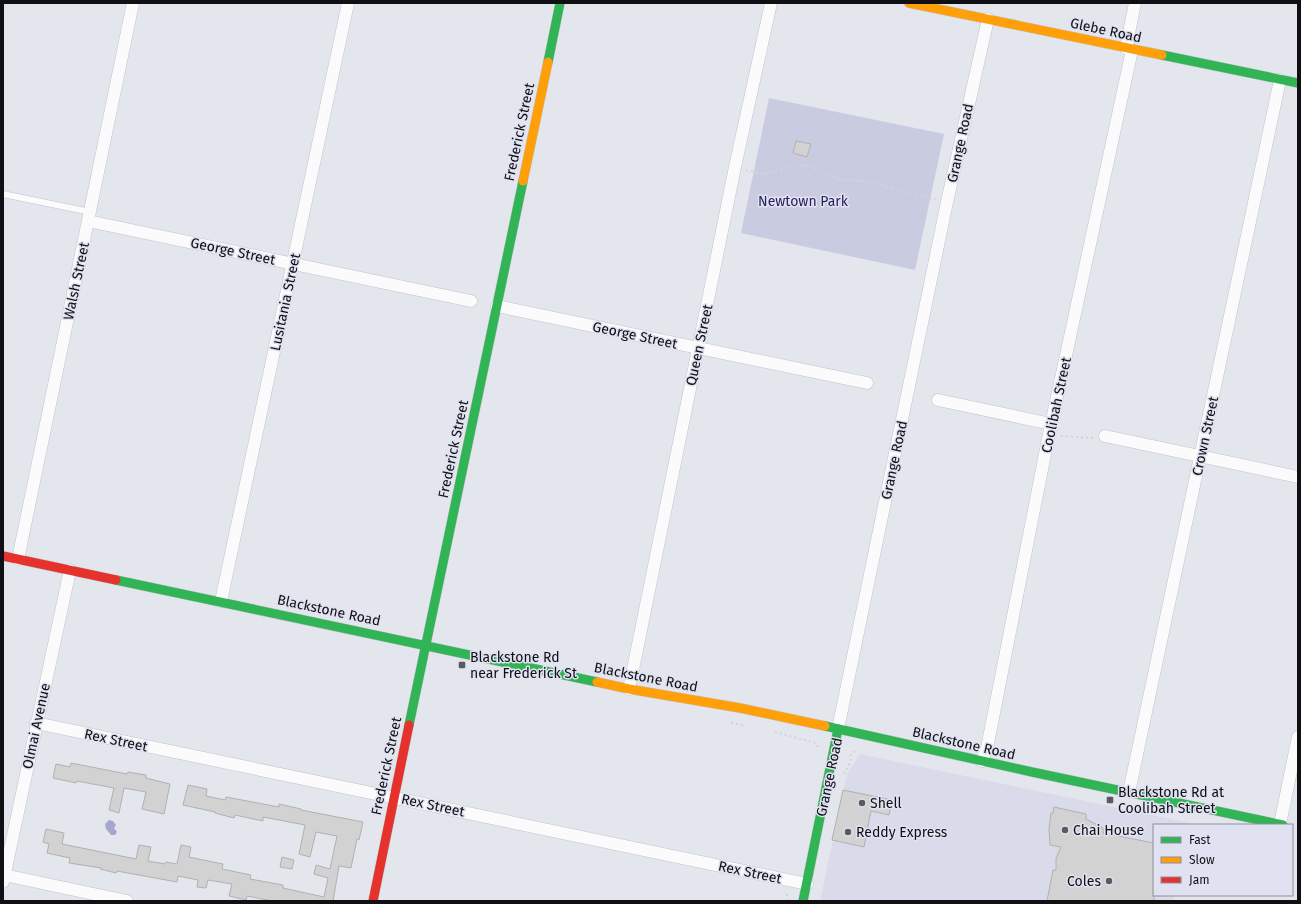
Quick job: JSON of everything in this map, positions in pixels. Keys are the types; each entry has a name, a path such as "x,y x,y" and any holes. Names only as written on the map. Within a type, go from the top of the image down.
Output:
{"main road":[{"name":"Frederick Street","path":"373,901 560,3"},
{"name":"Glebe Road","path":"909,3 1298,83"},
{"name":"Blackstone Road","path":"3,556 628,688 740,708 1277,824"},
{"name":"Grange Road","path":"803,901 838,730"}],"street":[{"name":"Walsh Street","path":"18,559 133,3"},
{"name":"Lusitania Street","path":"221,601 348,3"},
{"name":"Queen Street","path":"628,688 735,168 771,3"},
{"name":"Coolibah Street","path":"982,761 988,741 1050,429 1129,49 1135,3"},
{"name":"Grange Road","path":"838,730 947,202 988,19"},
{"name":"Crown Street","path":"1129,792 1280,80"},
{"name":"George Street","path":"89,217 293,264 471,301"},
{"name":"George Street","path":"497,306 866,383"},
{"path":"938,400 1050,429"},
{"path":"1105,436 1298,477"},
{"name":"Olmai Avenue","path":"4,878 70,570"},
{"name":"Rex Street","path":"36,723 807,884"},
{"path":"1282,824 1298,737"},
{"path":"4,878 127,901"}],"lane":[{"path":"3,194 89,217"}],"path":[{"path":"735,168 763,174 799,165 808,166 838,179 868,182 947,202"},
{"path":"1050,429 1058,436 1102,438 1105,436"},
{"path":"787,901 788,891"}],"shaded area":[{"path":"860,754 1190,823 1153,824 1153,896 1175,896 1173,901 820,901 847,774"}],"green space":[{"name":"Newtown Park","path":"769,98 944,134 915,270 741,233","holes":["796,141 810,144 807,157 793,153"]}],"water":[{"path":"109,820 113,821 116,825 114,828 117,832 115,835 111,835 106,829 105,824"}],"building":[{"path":"796,141 811,144 807,157 793,153"},
{"path":"71,763 127,774 128,772 146,775 146,778 170,784 164,814 142,809 146,792 124,788 119,813 109,810 114,788 77,781 76,783 53,778 56,764 70,767"},
{"path":"188,785 207,789 206,796 225,800 226,797 279,807 279,804 301,810 363,822 359,840 357,839 351,868 339,866 333,901 272,901 247,896 246,900 229,896 232,884 208,880 206,888 197,887 198,880 178,876 177,882 117,871 116,873 100,869 101,868 69,863 70,858 47,853 49,844 43,842 46,829 64,833 62,844 136,859 139,845 151,847 148,861 165,864 166,862 177,864 181,845 191,847 189,857 223,864 222,869 251,875 250,879 283,885 283,888 324,897 328,878 314,874 316,865 330,869 337,836 316,832 310,857 299,854 305,825 263,817 263,821 235,815 234,818 183,805"},
{"path":"843,790 892,800 889,815 871,811 864,847 832,840"},
{"path":"1054,807 1086,814 1086,819 1103,828 1103,833 1153,843 1154,901 1047,901 1053,870 1056,870 1056,858 1061,847 1050,845 1049,829 1051,813 1053,813"},
{"path":"282,857 294,860 292,869 280,867"}],"traffic: fast":[{"path":"548,62 560,3"},
{"path":"1162,55 1298,83"},
{"path":"409,725 523,181"},
{"path":"116,580 597,682"},
{"path":"825,726 1032,772 1278,824"},
{"path":"803,901 838,729"}],"traffic: slow":[{"path":"909,3 1162,55"},
{"path":"523,181 548,62"},
{"path":"597,682 740,708 825,726"}],"traffic: jam":[{"path":"3,556 116,580"},
{"path":"373,901 409,725"}],"place":[{"name":"Blackstone Rd near Frederick St","path":"462,665"},
{"name":"Blackstone Rd at Coolibah Street","path":"1110,800"},
{"name":"Shell","path":"862,803"},
{"name":"Chai House","path":"1065,830"},
{"name":"Reddy Express","path":"848,832"},
{"name":"Coles","path":"1109,881"}]}
